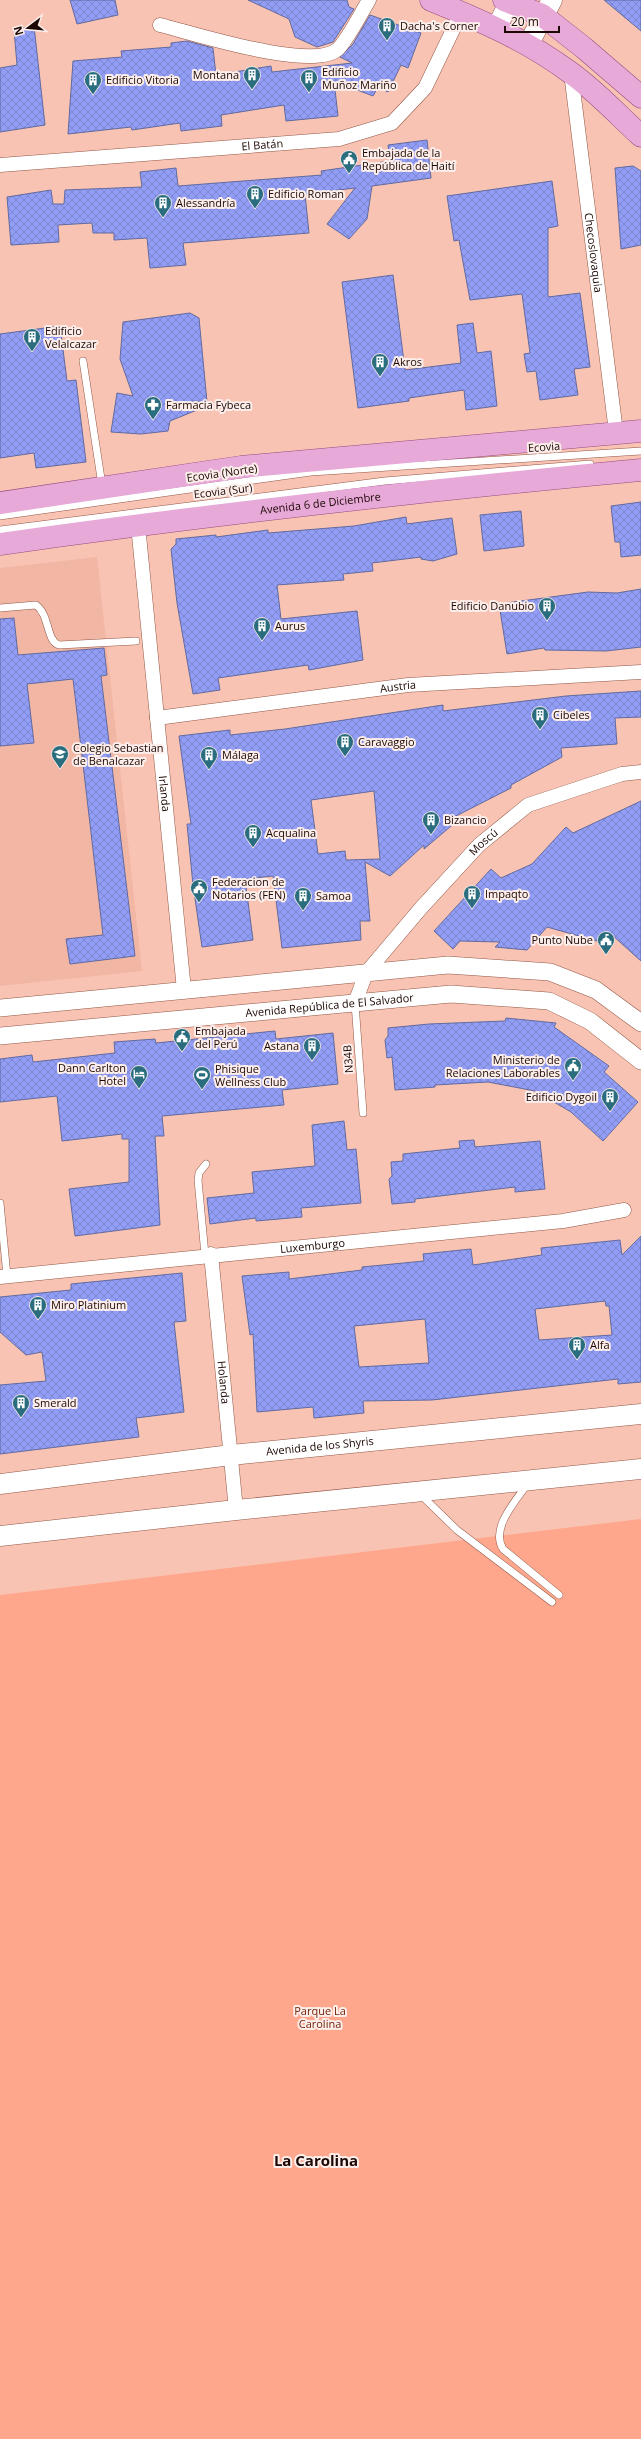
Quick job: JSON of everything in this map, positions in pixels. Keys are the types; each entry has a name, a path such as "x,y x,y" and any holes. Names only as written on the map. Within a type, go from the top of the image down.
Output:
{"main road":[{"path":"431,0 496,28 528,45 571,73 641,136"},
{"path":"496,28 508,1 547,8 584,48 641,97"},
{"path":"528,45 547,8"},
{"path":"0,502 241,467 616,432 641,431"},
{"name":"Avenida 6 de Diciembre","path":"0,544 138,525 450,488 641,470"},
{"name":"Avenida de los Shyris","path":"0,1484 232,1455 641,1414"},
{"path":"0,1536 236,1510 641,1469"}],"street":[{"path":"160,25 278,54 317,57 338,49 369,0"},
{"name":"El Batán","path":"0,165 339,139 392,123 425,88 461,12"},
{"name":"Checoslovaquia","path":"571,73 616,432"},
{"name":"Irlanda","path":"138,525 184,990"},
{"name":"Austria","path":"157,718 408,685 641,672"},
{"name":"Moscú","path":"366,973 421,908 480,845 528,805 622,774 641,772"},
{"path":"0,1008 448,965 550,972 596,990 641,1023"},
{"path":"355,1003 366,973"},
{"name":"Avenida República de El Salvador","path":"0,1036 450,994 549,1001 590,1020 641,1061"},
{"name":"Luxemburgo","path":"4,1276 563,1221 624,1210"},
{"name":"Holanda","path":"208,1255 232,1455 236,1510"}],"lane":[{"path":"83,361 102,487"},
{"name":"Ecovia","path":"449,464 641,451"},
{"name":"Ecovia (Norte)","path":"0,516 311,472 449,464"},
{"name":"Ecovia","path":"449,474 595,464"},
{"name":"Ecovia (Sur)","path":"0,530 449,474"},
{"path":"0,608 36,605 45,615 52,640 59,645 136,640"},
{"name":"N34B","path":"355,1003 362,1113"},
{"path":"206,1164 198,1173 198,1180 208,1255"},
{"path":"0,1202 4,1276"},
{"path":"529,1481 503,1523 498,1537 503,1550 559,1596"},
{"path":"418,1492 457,1530 552,1602"}],"shaded area":[{"name":"Colegio Sebastian de Benalcazar","path":"97,557 142,971 0,986 0,568"}],"green space":[{"name":"Parque La Carolina","path":"641,1519 641,2439 0,2439 0,1595"}],"building":[{"path":"70,0 115,0 118,15 77,24"},
{"path":"248,0 347,0 349,7 354,9 333,42 317,47 295,37 289,19"},
{"path":"604,0 641,0 641,31"},
{"path":"370,15 421,33 408,68 401,65 388,92 378,87 373,96 334,81 338,116 286,121 284,105 221,115 222,126 181,131 180,123 132,130 131,127 68,134 73,61 122,57 121,51 171,47 171,43 187,41 213,48 216,75 271,66 272,72 352,63 340,57 353,44"},
{"path":"34,26 45,125 0,132 0,68 17,65 14,30"},
{"path":"427,140 431,178 372,186 367,219 349,239 327,224 355,188 305,194 309,233 183,243 186,265 150,268 147,238 114,240 114,233 93,233 92,223 58,225 59,242 11,245 7,197 51,190 53,204 64,204 65,190 142,187 140,172 176,168 178,186 322,175 321,171 390,161 388,145"},
{"path":"633,166 641,171 641,245 621,249 615,168"},
{"path":"552,181 558,226 548,228 548,297 580,293 590,367 574,369 578,395 540,400 536,371 527,372 524,354 530,353 522,294 470,300 459,240 454,241 447,196"},
{"path":"393,275 405,370 461,363 457,325 473,323 477,353 491,351 497,406 466,410 464,390 409,398 409,401 358,408 342,282"},
{"path":"190,313 199,318 207,402 193,401 197,410 170,421 168,431 141,434 111,432 117,393 133,396 120,359 123,322"},
{"path":"60,326 67,381 76,380 86,462 36,468 34,453 0,458 0,334"},
{"path":"641,502 641,555 621,557 620,542 615,542 611,506"},
{"path":"521,511 524,546 484,551 480,515"},
{"path":"406,517 407,524 452,518 457,554 433,561 421,559 421,557 372,563 373,571 343,574 344,580 277,585 281,619 357,611 363,660 309,670 308,665 218,678 220,690 193,694 177,603 171,549 176,544 176,539 216,535 216,537 268,530 268,533 354,526"},
{"name":"Edificio Danubio","path":"641,589 641,647 606,651 545,650 544,648 507,654 499,604 588,592 617,593"},
{"path":"14,618 18,655 104,648 107,675 101,676 135,956 70,964 66,939 103,935 73,679 27,684 34,743 0,746 0,619"},
{"path":"641,691 641,717 615,718 617,744 561,748 562,757 511,785 511,788 456,816 457,821 424,849 424,845 390,876 365,862 370,921 360,921 361,940 282,948 273,876 245,879 253,940 202,947 193,885 187,824 191,824 179,736 230,730 230,735 285,729 443,705 443,711 566,696","holes":["374,791 380,859 346,860 345,851 318,854 311,800"]},
{"path":"641,801 641,961 611,934 604,943 547,927 527,950 495,947 500,942 460,941 453,949 434,931 491,869 501,878 532,864 566,827 573,833"},
{"path":"506,1018 556,1023 554,1027 609,1066 604,1072 638,1102 603,1141 571,1112 535,1091 488,1082 435,1085 435,1087 395,1090 392,1057 387,1058 385,1040 388,1036 388,1028 429,1024 505,1021"},
{"path":"275,1031 276,1039 333,1033 338,1084 282,1090 284,1105 162,1116 164,1136 155,1136 160,1225 75,1236 69,1189 129,1182 129,1139 122,1139 122,1134 62,1141 57,1096 0,1102 0,1059 32,1055 33,1062 115,1053 114,1042 155,1039 156,1043"},
{"path":"344,1121 347,1150 356,1149 361,1203 301,1208 302,1217 256,1221 256,1218 210,1224 207,1198 254,1193 252,1172 315,1166 312,1125"},
{"path":"474,1140 475,1147 540,1141 545,1189 515,1192 515,1187 415,1199 415,1202 392,1204 389,1179 392,1176 391,1162 403,1161 403,1154 460,1148 459,1141"},
{"path":"641,1236 641,1382 618,1384 618,1379 432,1400 363,1401 364,1413 314,1418 313,1407 257,1412 253,1334 250,1335 242,1276 289,1272 289,1279 362,1270 362,1267 424,1261 423,1254 471,1249 473,1265 542,1255 541,1248 620,1240 622,1255","holes":["605,1301 606,1306 609,1306 612,1335 539,1340 535,1309","425,1319 429,1363 359,1367 354,1326"]},
{"path":"182,1273 186,1321 174,1322 184,1412 136,1418 139,1437 0,1454 0,1385 46,1381 42,1352 26,1355 0,1332 0,1297 71,1290 71,1284"}],"place":[{"name":"Dacha's Corner","path":"387,41"},
{"name":"Montana","path":"252,90"},
{"name":"Edificio Muñoz Mariño","path":"309,93"},
{"name":"Edificio Vitoria","path":"93,95"},
{"name":"Embajada de la República de Haití","path":"349,174"},
{"name":"Edificio Roman","path":"255,209"},
{"name":"Alessandría","path":"163,218"},
{"name":"Edificio Velalcazar","path":"32,352"},
{"name":"Akros","path":"380,377"},
{"name":"Farmacia Fybeca","path":"153,420"},
{"name":"Edificio Danubio","path":"547,621"},
{"name":"Aurus","path":"262,641"},
{"name":"Cibeles","path":"540,730"},
{"name":"Caravaggio","path":"345,757"},
{"name":"Colegio Sebastian de Benalcazar","path":"60,769"},
{"name":"Málaga","path":"209,770"},
{"name":"Bizancio","path":"431,835"},
{"name":"Acqualina","path":"253,848"},
{"name":"Federacion de Notarios (FEN)","path":"199,903"},
{"name":"Impaqto","path":"472,909"},
{"name":"Samoa","path":"303,911"},
{"name":"Punto Nube","path":"606,955"},
{"name":"Embajada del Perú","path":"182,1052"},
{"name":"Astana","path":"312,1061"},
{"name":"Ministerio de Relaciones Laborables","path":"573,1081"},
{"name":"Dann Carlton Hotel","path":"139,1089"},
{"name":"Phisique Wellness Club","path":"202,1090"},
{"name":"Edificio Dygoil","path":"610,1112"},
{"name":"Miro Platinium","path":"38,1320"},
{"name":"Alfa","path":"577,1360"},
{"name":"Smerald","path":"21,1418"}],"district":[{"name":"La Carolina","path":"316,2161"}]}
